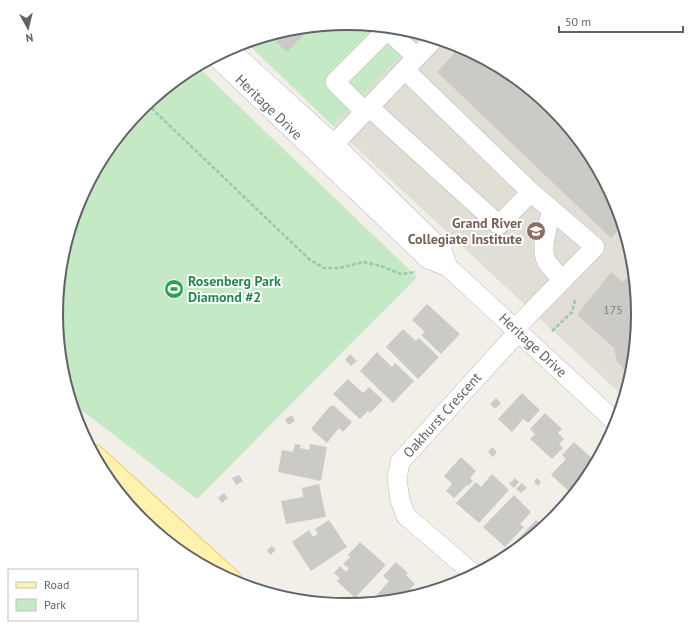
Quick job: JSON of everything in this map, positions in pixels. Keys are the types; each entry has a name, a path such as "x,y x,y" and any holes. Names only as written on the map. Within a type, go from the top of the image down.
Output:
{"main road":[{"path":"109,470 215,566"}],"street":[{"path":"385,32 335,82 499,225 531,192"},
{"path":"389,33 411,64 531,192 552,210 545,238 546,260 563,280"},
{"path":"328,151 431,43"},
{"name":"Heritage Drive","path":"234,54 328,151 428,259 448,267 612,418"},
{"name":"Heritage Drive","path":"220,60 328,151"},
{"name":"Oakhurst Crescent","path":"470,571 406,516 400,500 397,479 400,462 517,330 595,247 552,210"}],"path":[{"path":"151,109 310,260 324,268 339,268 364,262 381,266 401,274 421,271"},
{"path":"552,331 572,312 575,300"}],"shaded area":[{"name":"Grand River Collegiate Institute","path":"412,38 439,45 473,59 506,78 521,89 549,113 573,141 594,172 603,189 617,223 627,259 630,277 632,314 630,352 620,394 333,126 416,41"}],"green space":[{"path":"348,30 385,32 412,38 416,41 333,126 251,47 292,35 310,32"},
{"path":"201,70 417,277 197,499 79,408 68,370 65,352 63,314 65,277 68,259 78,223 92,189 101,172 122,141 146,113 174,89"}],"building":[{"path":"305,33 287,52 274,40"},
{"path":"456,52 473,59 506,78 549,113 573,141 594,172 603,189 619,230 611,238 437,72"},
{"path":"611,272 623,282 630,275 632,314 630,352 627,370 617,362 614,348 577,315"},
{"path":"427,304 460,334 441,354 421,335 425,332 412,320"},
{"path":"403,329 416,341 419,338 439,357 418,379 386,347"},
{"path":"377,352 392,367 395,363 414,381 393,403 360,371"},
{"path":"350,354 357,361 351,366 345,360"},
{"path":"348,379 363,393 369,387 383,400 370,413 368,411 360,419 333,394"},
{"path":"522,393 540,410 528,423 523,419 512,432 498,419"},
{"path":"496,398 501,403 495,409 490,404"},
{"path":"333,405 352,422 343,432 339,428 327,443 311,429 330,406 331,407"},
{"path":"545,413 562,429 558,433 564,439 559,444 563,448 552,459 530,439 535,434 530,429"},
{"path":"292,415 295,421 288,425 285,419"},
{"path":"574,442 593,459 570,492 551,475 566,459 562,455"},
{"path":"295,444 301,445 300,448 309,450 310,444 327,447 321,481 278,472 282,450 293,452"},
{"path":"492,447 497,452 493,457 488,452"},
{"path":"461,457 476,471 470,478 473,481 454,498 446,491 452,484 444,476"},
{"path":"492,474 509,490 479,523 456,503 476,482 481,487"},
{"path":"239,475 243,481 236,485 232,478"},
{"path":"515,478 519,482 514,488 509,484"},
{"path":"537,478 541,482 538,486 534,482"},
{"path":"522,483 527,488 521,493 516,489"},
{"path":"319,484 326,517 286,524 281,501 303,497 302,488"},
{"path":"224,493 228,498 222,503 218,498"},
{"path":"514,495 531,512 520,524 524,527 505,547 483,527"},
{"path":"329,520 347,547 311,571 292,542 309,530 313,537 318,534 315,529"},
{"path":"536,520 540,524 521,540 510,547"},
{"path":"360,542 386,565 355,598 337,581 340,578 334,573 340,566 346,572 349,568 343,564 350,557 348,555"},
{"path":"272,546 276,550 270,555 267,550"},
{"path":"396,562 408,573 406,575 415,584 407,593 376,598 389,581 383,576"}],"place":[{"name":"Grand River Collegiate Institute","path":"536,231"},
{"name":"Rosenberg Park Diamond #2","path":"174,289"}]}
